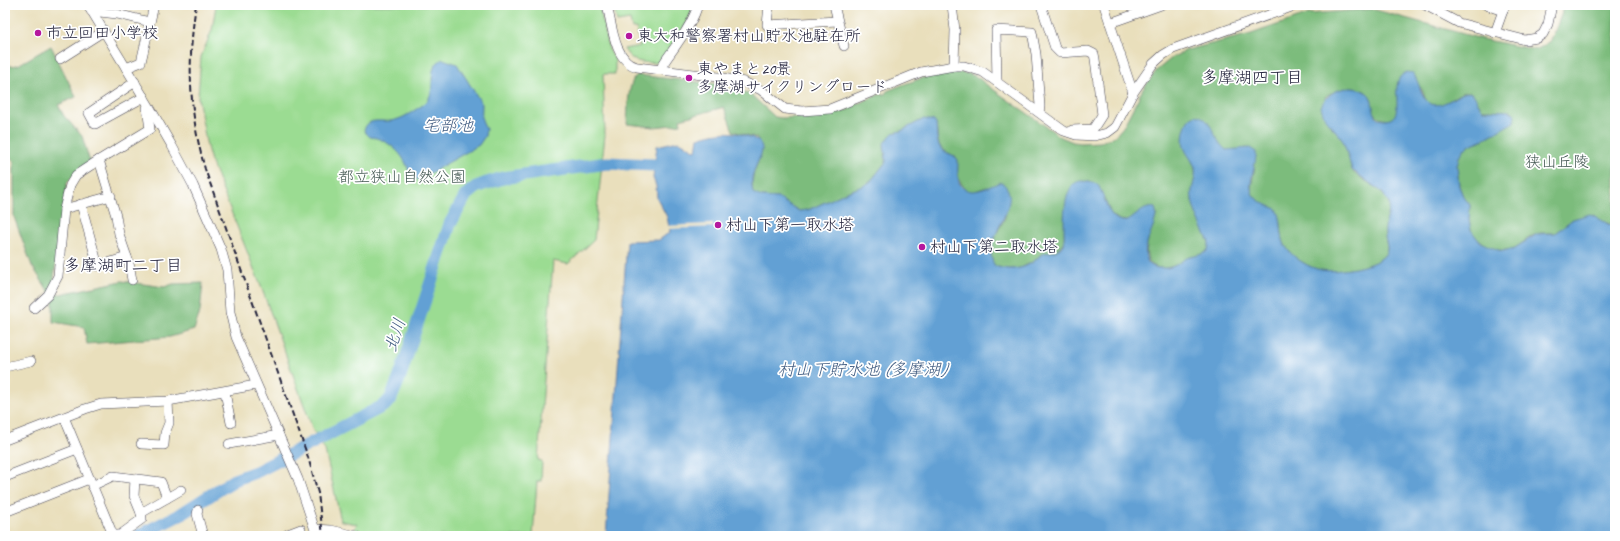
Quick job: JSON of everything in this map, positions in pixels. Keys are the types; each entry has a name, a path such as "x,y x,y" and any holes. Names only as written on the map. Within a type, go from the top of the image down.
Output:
{"street":[{"path":"126,68 141,62 154,5"},
{"path":"607,5 618,50 622,58 634,66 732,79 744,82 761,90 785,109 802,111 830,109 921,72 954,66 964,66 978,70 997,82 1064,131 1084,136 1095,136 1107,133 1118,124 1133,94 1153,64 1168,52 1286,7 1298,5"},
{"path":"660,70 663,63 685,33 698,5"},
{"path":"769,5 767,25 837,21"},
{"path":"834,5 844,46"},
{"path":"952,5 955,30 954,66"},
{"path":"1041,5 1055,48 1060,53 1088,51 1094,54 1095,59 1102,115 1093,129 1064,131"},
{"path":"1104,5 1133,94"},
{"path":"1110,23 1161,5"},
{"path":"1425,5 1459,24 1525,40 1537,38 1543,34 1546,29 1552,5"},
{"path":"1486,5 1504,8 1495,33"},
{"path":"89,8 118,10 150,22"},
{"path":"89,8 144,97 193,185 221,249 227,270 232,323 236,337 256,385 292,463 316,532 357,536"},
{"path":"997,82 996,30 1032,32 1040,106 1039,112"},
{"path":"60,59 104,31"},
{"path":"135,82 89,113 95,124 144,97"},
{"path":"34,308 48,295 58,276 64,209 70,184 76,175 150,129 147,108 149,106"},
{"path":"99,160 111,196 119,234 127,257 132,280"},
{"path":"64,209 111,196"},
{"path":"82,204 98,266 127,257"},
{"path":"5,367 31,361"},
{"path":"5,440 102,404 168,401 226,392 256,385"},
{"path":"226,392 231,423"},
{"path":"141,444 164,445 165,433 169,423 168,401"},
{"path":"64,417 113,535 120,535 142,519 134,496 135,479"},
{"path":"229,444 242,445 279,435"},
{"path":"5,476 77,449"},
{"path":"5,512 91,482 113,476 161,482 167,498"},
{"path":"141,513 181,490"},
{"path":"198,510 197,514 204,536"}],"green space":[{"name":"都立狭山自然公園","path":"216,5 599,5 609,49 615,60 615,74 603,74 605,135 594,240 568,264 553,261 538,460 542,461 541,481 537,481 533,536 363,536 354,531 357,524 341,521 325,450 313,430 262,289 211,161 207,147 198,97 201,57 212,30"},
{"path":"613,5 694,5 684,29 657,63 634,60 627,54 624,49 640,46 636,28 632,29 630,20 617,22"},
{"name":"狭山丘陵","path":"1565,5 1615,5 1615,226 1602,221 1593,215 1573,219 1555,233 1540,233 1532,236 1515,248 1508,250 1498,250 1485,245 1475,237 1471,230 1469,219 1470,205 1463,196 1459,186 1457,166 1459,157 1464,149 1513,122 1515,119 1512,111 1485,110 1480,106 1474,95 1469,92 1464,92 1441,104 1431,104 1425,99 1422,89 1418,85 1400,77 1398,82 1398,106 1396,114 1388,120 1376,115 1373,110 1370,97 1366,92 1361,90 1348,88 1329,94 1325,97 1328,123 1341,137 1347,148 1351,168 1354,173 1382,192 1390,206 1385,231 1387,251 1382,258 1375,262 1356,268 1336,271 1321,270 1312,267 1299,260 1288,250 1283,240 1277,210 1262,204 1252,194 1251,188 1255,166 1247,148 1228,151 1223,148 1219,144 1208,124 1199,116 1186,130 1183,140 1185,148 1194,164 1195,176 1192,196 1196,213 1209,242 1209,248 1202,254 1184,260 1175,266 1162,268 1156,267 1150,263 1147,258 1149,235 1157,214 1135,217 1128,221 1119,220 1111,214 1097,184 1085,181 1068,193 1065,212 1064,241 1057,251 1040,255 1034,261 1021,268 1006,269 995,266 992,260 991,247 1005,217 1008,205 987,187 972,192 963,186 959,178 956,157 944,151 939,145 936,124 924,119 901,131 893,133 884,146 886,162 870,182 808,210 799,211 778,198 761,197 753,193 753,177 761,153 757,138 733,131 724,107 680,119 681,124 654,127 627,124 631,84 637,75 716,84 731,90 749,93 775,117 782,118 826,116 850,109 850,107 878,95 885,94 887,91 923,78 951,73 964,73 975,76 1061,137 1080,143 1100,142 1116,135 1123,127 1143,89 1157,70 1173,57 1187,50 1251,34 1309,14 1372,9 1482,39 1536,50 1551,41"},
{"path":"51,46 76,97 58,105 64,116 82,136 90,162 67,183 54,277 56,295 122,281 164,287 173,284 203,283 200,312 194,330 170,337 87,344 84,327 53,322 53,298 32,266 14,217 14,162 5,151 5,68 18,65"}],"water":[{"name":"宅部池","path":"443,59 457,64 482,104 482,120 486,129 485,136 479,145 418,180 409,173 404,160 395,149 383,141 370,137 364,131 371,122 397,120 425,103 431,93 432,76 435,66"},
{"name":"村山下貯水池 (多摩湖)","path":"1407,72 1413,73 1424,97 1430,104 1442,104 1467,92 1473,95 1484,110 1509,111 1515,115 1514,122 1464,149 1459,157 1457,166 1459,186 1463,196 1470,205 1469,220 1471,230 1480,242 1503,251 1515,248 1537,234 1555,233 1573,219 1590,214 1608,224 1615,226 1615,536 606,536 627,241 659,240 670,232 667,217 657,198 656,186 653,178 657,146 678,141 696,151 698,138 709,135 738,133 753,138 759,142 762,150 752,176 753,193 761,197 778,198 799,211 808,210 870,182 886,162 884,143 893,133 901,131 924,119 934,121 936,124 937,139 940,147 958,160 958,180 963,187 967,190 973,191 985,189 1001,182 1008,190 1009,200 1007,210 992,245 991,256 995,266 1009,269 1024,267 1029,265 1042,254 1059,249 1064,240 1065,208 1068,193 1076,183 1082,181 1097,184 1111,214 1121,221 1128,221 1144,209 1151,207 1155,208 1155,220 1147,242 1146,256 1150,265 1156,268 1167,268 1174,266 1187,258 1203,254 1209,248 1209,242 1197,215 1192,199 1195,168 1185,150 1183,143 1184,131 1188,121 1195,115 1200,116 1208,122 1219,142 1226,150 1250,148 1256,152 1251,190 1253,195 1258,200 1277,209 1283,240 1288,250 1303,263 1312,267 1321,270 1336,271 1356,268 1375,262 1382,258 1387,251 1385,231 1390,205 1382,192 1352,170 1344,143 1341,137 1325,119 1321,107 1328,96 1334,92 1347,88 1353,88 1367,93 1370,96 1377,117 1386,120 1393,118 1396,113 1397,106 1398,83 1401,76"}],"pier":[{"path":"713,224 713,227 667,229 666,226"}],"waterway":[{"name":"北川","path":"138,536 181,514 234,480 258,471 385,405 391,398 399,379 450,224 466,195 476,187 503,178 607,163 655,165"}],"railway":[{"path":"196,5 191,47 191,87 196,127 205,169 308,457 318,493 323,536"}],"place":[{"name":"市立回田小学校","path":"38,33"},
{"name":"東大和警察署村山貯水池駐在所","path":"629,36"},
{"name":"東やまと20景 多摩湖サイクリングロード","path":"689,78"},
{"name":"村山下第一取水塔","path":"718,225"},
{"name":"村山下第二取水塔","path":"922,247"}],"district":[{"name":"多摩湖四丁目","path":"1252,77"},
{"name":"多摩湖町二丁目","path":"123,265"}]}
